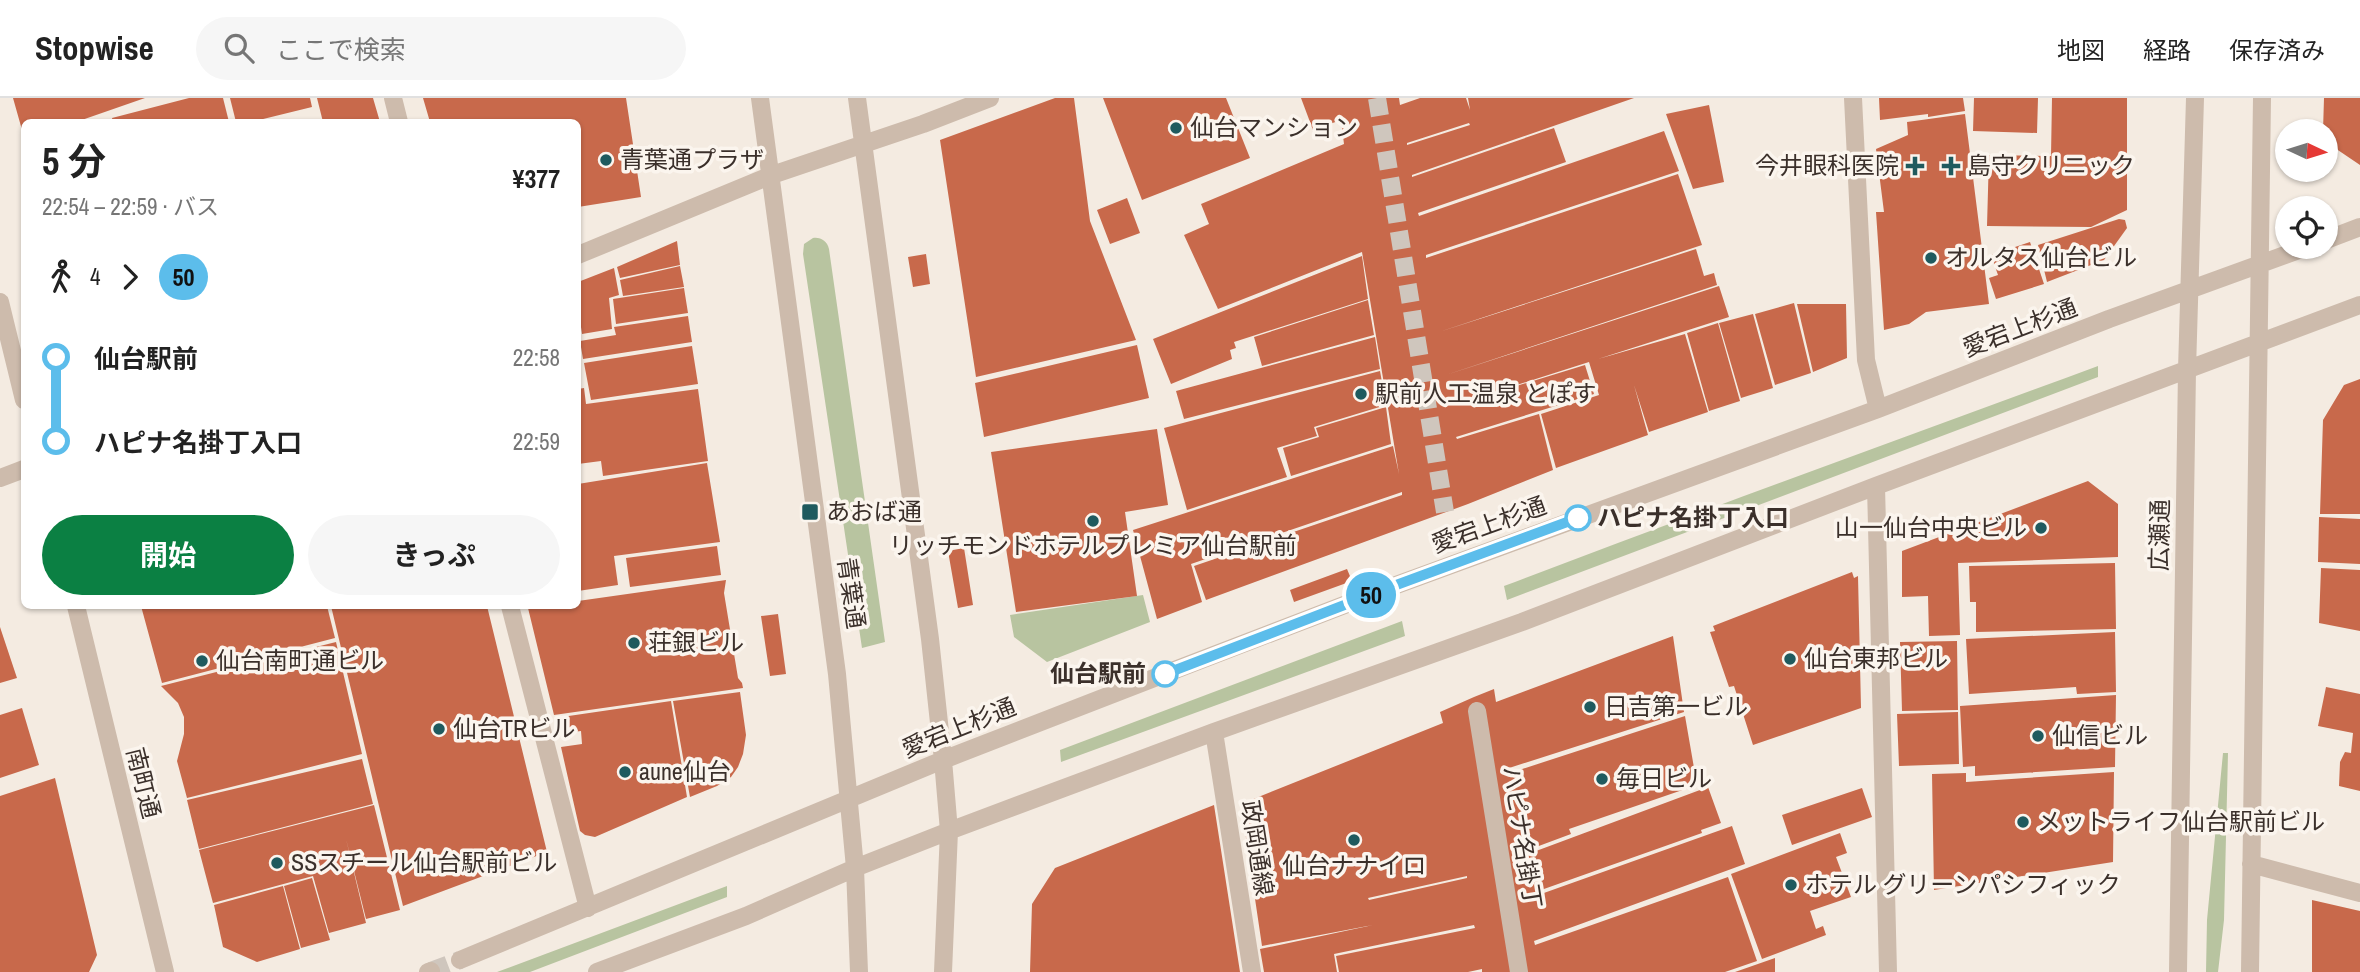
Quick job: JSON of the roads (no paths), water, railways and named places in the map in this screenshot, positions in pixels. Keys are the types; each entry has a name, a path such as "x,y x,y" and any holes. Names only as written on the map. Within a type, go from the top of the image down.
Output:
{"street":[{"path":"393,98 399,119"},
{"name":"青葉通","path":"760,98 837,674 855,868 859,972"},
{"path":"857,98 928,625 943,760 949,831 943,972"},
{"path":"581,254 772,176 990,98"},
{"path":"1853,98 1866,360 1878,409"},
{"name":"広瀬通","path":"2178,972 2187,370 2196,98"},
{"path":"2250,972 2262,98"},
{"path":"2338,236 2360,228"},
{"name":"愛宕上杉通","path":"460,960 943,760 1399,584 1878,409 2109,319 2275,258"},
{"path":"0,302 21,388"},
{"path":"597,972 746,916 855,868 949,831 1522,621 2360,305"},
{"path":"0,478 21,470"},
{"path":"1876,486 1888,972"},
{"name":"南町通","path":"77,609 166,972"},
{"path":"511,609 588,908"},
{"name":"ハピナ名掛丁","path":"1477,711 1520,972"},
{"name":"政岡通線","path":"1214,732 1252,972"},
{"path":"2251,864 2360,893"}],"tunnel":[{"path":"1377,98 1445,512"},
{"path":"431,971 460,960"}],"place":[{"name":"仙台マンション","path":"1176,128"},
{"name":"青葉通プラザ","path":"606,160"},
{"name":"今井眼科医院","path":"1915,166"},
{"name":"島守クリニック","path":"1951,166"},
{"name":"オルタス仙台ビル","path":"1931,258"},
{"name":"駅前人工温泉 とぽす","path":"1361,394"},
{"name":"あおば通","path":"810,512"},
{"name":"ハピナ名掛丁入口","path":"1578,518"},
{"name":"リッチモンドホテルプレミア仙台駅前","path":"1093,521"},
{"name":"山一仙台中央ビル","path":"2041,528"},
{"name":"荘銀ビル","path":"634,643"},
{"name":"仙台東邦ビル","path":"1790,659"},
{"name":"仙台南町通ビル","path":"202,661"},
{"name":"仙台駅前","path":"1165,674"},
{"name":"日吉第一ビル","path":"1590,707"},
{"name":"仙台TRビル","path":"439,729"},
{"name":"仙信ビル","path":"2038,736"},
{"name":"aune仙台","path":"625,772"},
{"name":"毎日ビル","path":"1602,779"},
{"name":"メットライフ仙台駅前ビル","path":"2023,822"},
{"name":"仙台ナナイロ","path":"1354,840"},
{"name":"SSスチール仙台駅前ビル","path":"277,863"},
{"name":"ホテル グリーンパシフィック","path":"1791,885"}]}
